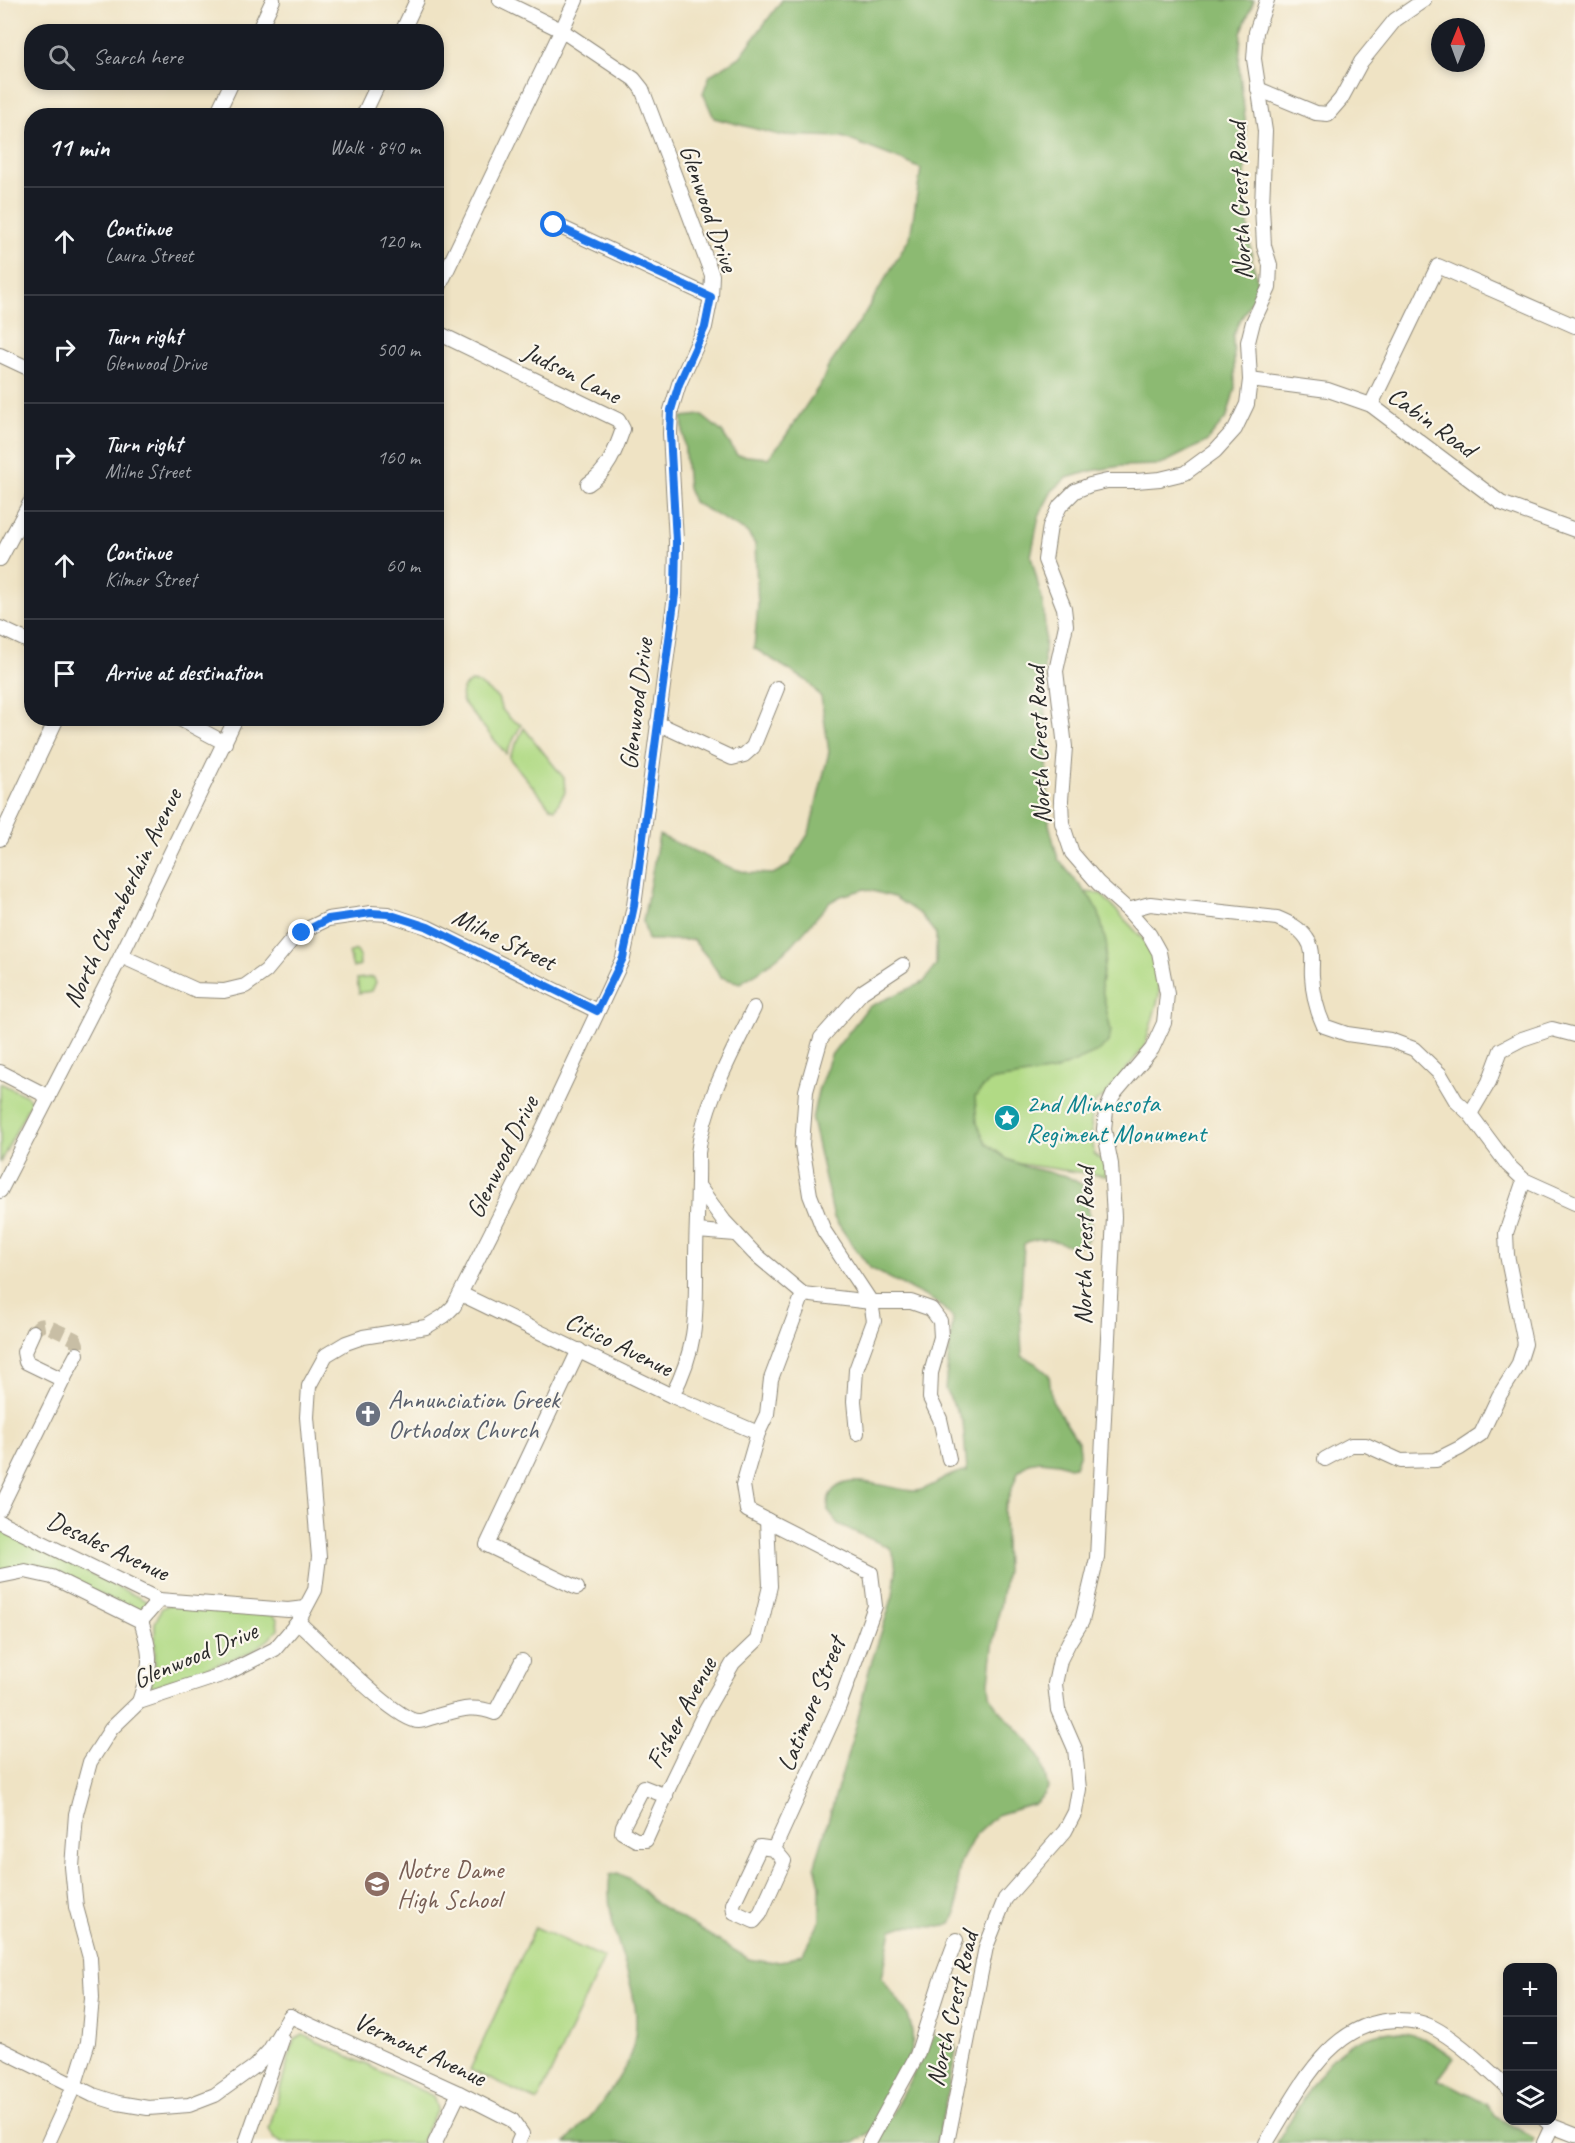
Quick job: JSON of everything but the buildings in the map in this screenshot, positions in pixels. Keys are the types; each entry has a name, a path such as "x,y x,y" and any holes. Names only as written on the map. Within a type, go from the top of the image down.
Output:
{"street":[{"path":"262,24 273,0"},
{"path":"406,24 417,0"},
{"name":"Glenwood Drive","path":"48,2143 75,2085 88,2042 92,1998 90,1958 76,1907 72,1867 76,1814 90,1762 111,1729 138,1702 227,1673 275,1649 298,1622 315,1590 319,1557 307,1417 309,1386 326,1355 346,1343 363,1337 426,1327 444,1316 454,1306 532,1152 623,958 632,916 675,594 676,541 670,433 671,410 679,384 705,327 711,297 712,275 642,89 634,79 561,30 500,0"},
{"path":"444,267 576,0"},
{"name":"North Crest Road","path":"947,2143 987,1947 1005,1899 1065,1831 1075,1812 1079,1789 1075,1749 1058,1710 1055,1684 1060,1660 1082,1621 1097,1558 1114,1217 1111,1164 1104,1129 1106,1111 1113,1095 1152,1049 1164,1023 1167,994 1160,952 1149,934 1128,910 1098,883 1072,853 1062,823 1061,800 1065,747 1056,671 1066,625 1064,608 1045,561 1050,526 1060,506 1075,491 1090,484 1107,481 1152,480 1185,473 1215,451 1235,429 1247,404 1251,380 1248,342 1253,322 1269,288 1270,265 1264,246 1262,207 1265,131 1254,59 1256,32 1267,0"},
{"path":"1258,89 1316,113 1328,114 1341,99 1361,62 1395,20 1424,0"},
{"path":"220,108 228,90"},
{"path":"367,108 375,90"},
{"path":"554,225 711,297"},
{"path":"1371,405 1438,266 1575,326"},
{"name":"Judson Lane","path":"444,336 618,420 623,429 614,456 600,477 588,484"},
{"path":"0,355 24,366"},
{"name":"Cabin Road","path":"1251,380 1328,390 1371,405 1502,503 1575,530"},
{"path":"0,559 24,514"},
{"path":"0,628 24,639"},
{"path":"657,723 732,758 744,756 753,747 777,688"},
{"path":"0,839 53,726"},
{"path":"192,726 225,744"},
{"name":"North Chamberlain Avenue","path":"0,1191 121,956 233,726"},
{"path":"1128,910 1150,904 1277,918 1295,926 1309,941 1316,1009 1324,1026 1347,1034 1390,1040 1414,1049 1440,1074 1456,1101 1470,1114 1508,1165 1524,1180 1575,1203"},
{"name":"Milne Street","path":"121,956 196,990 224,991 245,986 266,971 291,941 309,928 328,919 371,913 388,914 428,927 597,1011"},
{"path":"857,1432 854,1401 856,1371 874,1321 871,1302 824,1231 810,1195 802,1145 806,1091 821,1038 862,992 903,965"},
{"path":"672,1396 684,1372 693,1341 698,1297 698,1153 701,1131 719,1083 754,1008"},
{"path":"1470,1114 1489,1082 1501,1050 1522,1039 1552,1029 1575,1035"},
{"path":"0,1072 49,1097"},
{"path":"1325,1459 1351,1445 1366,1445 1401,1461 1436,1460 1482,1434 1500,1396 1518,1366 1525,1344 1507,1255 1506,1233 1524,1180"},
{"path":"699,1187 754,1253 803,1294 871,1302 911,1302 931,1309 940,1321 941,1337 931,1373 930,1398 940,1419 949,1459"},
{"path":"697,1231 736,1234"},
{"name":"Citico Avenue","path":"461,1294 672,1396 758,1433"},
{"path":"767,1520 747,1510 743,1485 758,1433 767,1414 771,1379 803,1294"},
{"path":"33,1332 24,1352 26,1362 63,1380"},
{"path":"577,1588 487,1545 579,1350"},
{"path":"0,1509 77,1354"},
{"name":"Latimore Street","path":"767,1520 871,1573 875,1606 839,1706 774,1849"},
{"name":"Fisher Avenue","path":"666,1796 705,1712 733,1663 757,1640 770,1586 767,1520"},
{"name":"Desales Avenue","path":"0,1522 159,1600 288,1610 305,1608"},
{"path":"0,1576 25,1571 52,1577 141,1622 148,1645 149,1670 138,1702"},
{"path":"141,1622 159,1600"},
{"path":"298,1622 382,1700 406,1718 418,1721 466,1708 480,1707 495,1713 522,1660"},
{"path":"760,1847 774,1849 784,1860 760,1914 754,1921 734,1912 733,1904 760,1847"},
{"path":"869,2143 917,2055 956,1940"},
{"path":"0,2049 93,2095 118,2103 148,2108 189,2105 215,2095 254,2067 269,2051 290,2016"},
{"path":"246,2143 290,2016"},
{"name":"Vermont Avenue","path":"290,2016 459,2093 512,2120 520,2139"},
{"path":"1266,2143 1319,2059 1340,2040 1361,2027 1387,2020 1410,2020 1431,2026 1454,2040 1503,2084"},
{"path":"435,2143 459,2093"},
{"path":"1544,2143 1548,2125"},
{"path":"1553,2125 1575,2135"}],"green space":[{"path":"782,0 1254,0 1241,33 1239,65 1246,127 1245,193 1257,292 1233,336 1235,388 1227,417 1206,442 1160,465 1121,466 1067,478 1052,491 1039,516 1031,556 1043,604 1045,627 1049,824 1058,859 1091,899 1099,913 1107,947 1101,985 1111,1031 1108,1042 1100,1051 1054,1071 989,1081 975,1097 977,1123 986,1143 1007,1159 1026,1167 1066,1176 1083,1185 1090,1222 1087,1239 1079,1246 1044,1239 1024,1244 1020,1313 1022,1356 1049,1375 1052,1401 1079,1443 1080,1452 1075,1466 1069,1467 1040,1461 1028,1463 1018,1472 1004,1510 1006,1571 989,1682 990,1695 996,1706 1030,1743 1042,1761 1048,1788 1034,1804 997,1815 975,1835 961,1861 958,1876 957,1914 951,1923 941,1927 905,1926 892,1930 882,1978 909,2019 912,2042 897,2086 881,2119 872,2131 855,2143 566,2143 591,2116 613,2086 625,2067 634,2042 636,2018 633,1994 613,1924 609,1900 610,1875 618,1873 632,1880 657,1904 749,1959 767,1962 787,1960 803,1953 820,1920 820,1885 815,1865 856,1726 869,1670 893,1596 896,1571 894,1556 890,1548 838,1524 828,1511 829,1497 836,1488 845,1483 869,1483 916,1491 928,1488 953,1474 967,1471 963,1422 945,1389 953,1318 938,1303 870,1268 854,1247 834,1218 812,1120 818,1091 831,1055 868,1007 924,982 936,965 936,934 921,915 894,897 865,889 830,902 791,946 760,971 740,983 721,977 693,940 648,940 643,921 659,835 731,868 749,873 773,874 788,866 809,833 829,752 821,697 807,681 754,648 758,605 755,544 747,532 693,502 688,488 682,417 701,415 722,432 737,455 768,458 783,440 822,382 827,369 862,318 910,237 921,169 842,137 779,135 714,118 703,93 710,75 740,57"},
{"path":"472,682 478,683 498,698 501,708 509,718 521,725 506,754 463,702 461,696 463,690"},
{"path":"524,728 564,778 565,792 555,809 550,807 509,758"},
{"path":"939,872 1101,894 1143,939 1154,959 1159,975 1159,996 1145,1046 1104,1097 1095,1102 1091,1121 1094,1154 1104,1162 1106,1176 934,1152"},
{"path":"356,950 359,954 360,965 353,968 349,953"},
{"path":"373,977 376,982 372,991 359,993 357,979"},
{"path":"0,1083 27,1096 31,1101 0,1163"},
{"path":"0,1532 7,1532 150,1603 143,1612 139,1612 44,1569 0,1572"},
{"path":"168,1605 271,1614 277,1619 278,1629 268,1640 249,1653 153,1687 151,1685 155,1665 155,1623 162,1608"},
{"path":"535,1927 604,1958 538,2101 470,2070"},
{"path":"1389,2031 1409,2034 1424,2038 1437,2046 1454,2058 1437,2081 1450,2084 1486,2103 1495,2116 1503,2121 1503,2125 1511,2125 1534,2138 1532,2143 1277,2143 1325,2066 1345,2048 1371,2036"},
{"path":"935,2034 954,2041 956,2051 937,2143 876,2143"},
{"path":"303,2035 433,2096 437,2109 420,2143 282,2143 274,2139 269,2129 294,2040"}],"tunnel":[{"path":"33,1332 39,1326 45,1325 75,1339 77,1354"}],"place":[{"name":"2nd Minnesota Regiment Monument","path":"1007,1118"},
{"name":"Annunciation Greek Orthodox Church","path":"368,1414"},
{"name":"Notre Dame High School","path":"377,1884"}],"route":[{"path":"302,933 328,919 371,913 388,914 428,927 597,1011 623,958 634,906 675,594 676,541 670,433 671,410 679,384 705,327 711,297 554,225"}]}
